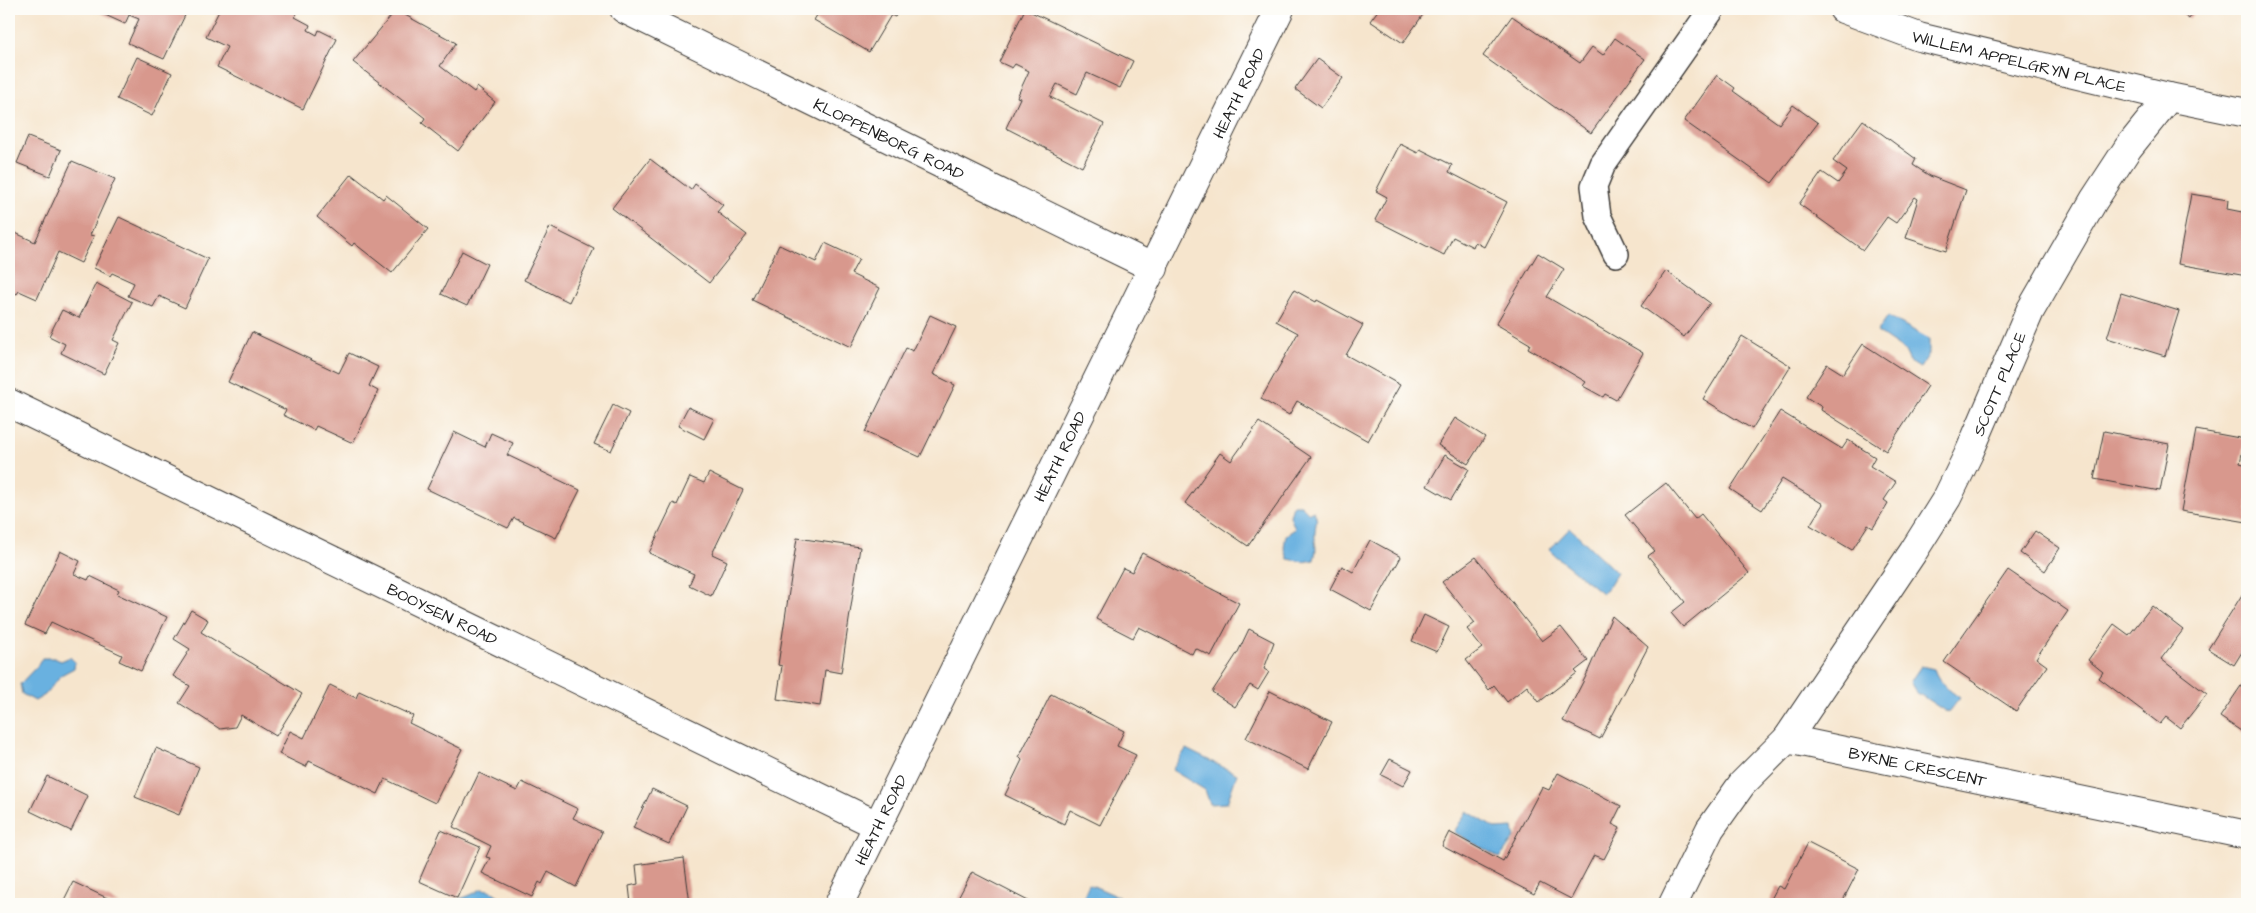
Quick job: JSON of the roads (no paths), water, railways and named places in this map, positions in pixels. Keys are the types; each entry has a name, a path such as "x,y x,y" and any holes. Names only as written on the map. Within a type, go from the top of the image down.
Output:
{"street":[{"name":"KLOPPENBORG ROAD","path":"624,9 1154,268"},
{"name":"HEATH ROAD","path":"839,904 1280,9"},
{"name":"WILLEM APPELGRYN PLACE","path":"1843,9 1920,37 2169,96"},
{"path":"2169,96 2247,113"},
{"name":"SCOTT PLACE","path":"1787,739 1914,552 1947,498 1969,453 2030,311 2094,200 2128,148 2169,96"},
{"name":"BOOYSEN ROAD","path":"9,403 877,825"},
{"path":"1673,904 1710,829 1742,784 1787,739"},
{"name":"BYRNE CRESCENT","path":"1787,739 2247,835"}],"lane":[{"path":"1616,254 1598,216 1594,186 1603,164 1712,9"}],"water":[{"path":"1888,316 1929,339 1929,354 1920,368 1910,362 1905,351 1877,332"},
{"path":"1293,505 1301,505 1309,513 1314,511 1316,517 1316,551 1314,560 1304,562 1288,559 1284,547 1286,535 1295,529 1290,516"},
{"path":"1570,528 1617,573 1607,589 1602,593 1553,554 1550,549"},
{"path":"70,657 75,662 74,668 61,675 45,695 35,701 22,694 20,684 42,658 54,658 61,661"},
{"path":"1921,666 1934,669 1941,682 1960,698 1948,713 1916,692 1910,682"},
{"path":"1186,749 1237,774 1227,803 1210,804 1205,790 1172,770"},
{"path":"1467,811 1496,829 1513,828 1515,837 1500,858 1454,832"},
{"path":"1089,884 1135,904 1080,904"},
{"path":"481,889 490,890 503,899 519,896 528,904 447,904 446,901 465,897"}]}
